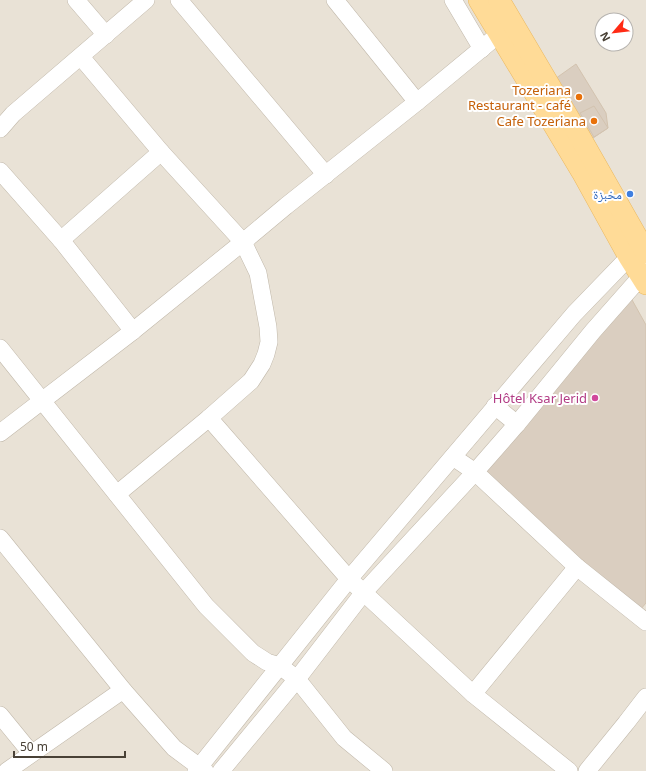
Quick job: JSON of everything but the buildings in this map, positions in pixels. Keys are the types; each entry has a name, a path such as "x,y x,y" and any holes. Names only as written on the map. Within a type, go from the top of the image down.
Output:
{"main road":[{"path":"479,0 506,29"},
{"path":"498,0 506,29 582,172 610,206 641,252 644,277"}],"street":[{"path":"76,0 106,35"},
{"path":"0,128 13,114 146,0"},
{"path":"179,0 326,174"},
{"path":"335,0 417,102"},
{"path":"453,0 482,49"},
{"path":"0,433 133,331 506,29"},
{"path":"81,57 161,152 243,242 258,273 268,327 266,354 262,364 251,380 209,418 117,494"},
{"path":"61,240 161,152"},
{"path":"0,171 61,240 133,331"},
{"path":"0,538 123,690 174,748 200,770 349,579 495,406 574,314 641,252"},
{"path":"221,771 297,679 364,592 475,472 517,424 593,331 644,277"},
{"path":"574,314 593,331"},
{"path":"0,348 206,606 254,653 267,662 280,666 297,679 344,738 384,771"},
{"path":"495,406 517,424"},
{"path":"209,418 349,579 473,694 569,771"},
{"path":"453,457 475,472 577,567 646,622"},
{"path":"473,694 577,567"},
{"path":"7,771 123,690"},
{"path":"587,771 646,697"},
{"path":"0,715 32,753"}],"shaded area":[{"path":"0,0 646,0 646,771 0,771"}],"place":[{"name":"Tozeriana Restaurant - café","path":"579,97"},
{"name":"Cafe Tozeriana","path":"594,121"},
{"name":"مخبزة","path":"630,194"},
{"name":"Hôtel Ksar Jerid","path":"595,398"}]}
